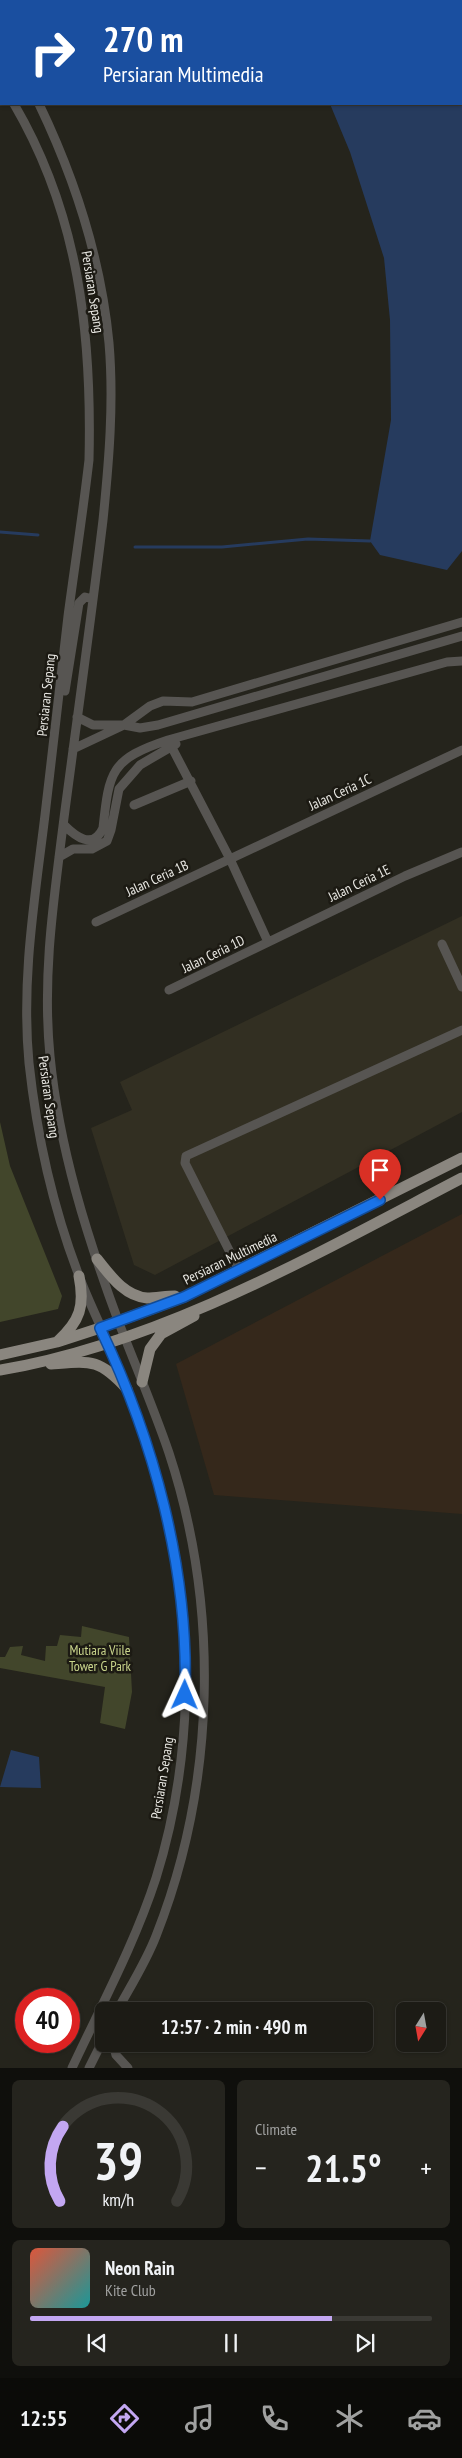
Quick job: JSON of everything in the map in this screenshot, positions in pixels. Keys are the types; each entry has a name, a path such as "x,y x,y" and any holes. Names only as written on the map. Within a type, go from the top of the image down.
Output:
{"main road":[{"name":"Persiaran Multimedia","path":"0,1355 57,1342 184,1297 462,1158"},
{"path":"142,1382 150,1349 161,1334 219,1300 323,1250 462,1178"},
{"path":"97,1259 119,1285 134,1294 148,1298 184,1297"},
{"path":"57,1342 74,1324 80,1313 82,1301 79,1276"},
{"path":"0,1370 27,1365 107,1343 219,1300"},
{"path":"27,1365 86,1361 100,1365 127,1389"}],"street":[{"name":"Persiaran Sepang","path":"15,105 41,154 54,188 70,242 83,308 91,393 89,460 34,890 27,973 29,1059 44,1158 79,1276 127,1389 158,1480 168,1520 179,1586 185,1678 181,1754 168,1828 156,1878 127,1951 72,2068"},
{"name":"Persiaran Sepang","path":"39,105 72,180 90,237 104,302 109,343 111,393 109,460 46,974 50,1058 66,1153 85,1224 118,1321 168,1452 182,1497 192,1544 202,1620 204,1704 196,1788 175,1882 155,1939 122,2002"},
{"path":"54,745 69,670 79,603 85,597 93,599"},
{"path":"73,749 124,725 150,706 163,701 192,702 462,622"},
{"path":"77,717 93,725 124,725 140,728 158,725 462,636"},
{"path":"59,856 73,850 92,849 107,841 112,830 119,789 140,765 170,744 186,736 447,662 462,661"},
{"path":"170,744 230,859 268,942"},
{"path":"64,825 73,835 82,840 91,840 99,835 103,828 108,785 114,773 132,754 170,744"},
{"name":"Jalan Ceria 1C","path":"230,859 462,750"},
{"path":"134,805 191,782"},
{"name":"Jalan Ceria 1E","path":"268,942 405,876 462,852"},
{"name":"Jalan Ceria 1B","path":"96,922 230,859"},
{"name":"Jalan Ceria 1D","path":"168,990 268,942"},
{"path":"442,944 462,987"},
{"path":"239,1270 185,1164 186,1156 462,1030"},
{"path":"89,2068 97,2052"},
{"path":"115,2052 128,2068"}],"shaded area":[{"path":"462,916 462,1112 155,1275 134,1265 91,1128 132,1110 120,1082"},
{"path":"462,1214 462,1514 214,1495 176,1364"}],"green space":[{"path":"0,1122 10,1166 62,1296 58,1309 0,1322"},
{"name":"Mutiara Viile Tower G Park","path":"82,1626 129,1637 132,1692 125,1729 100,1723 105,1687 0,1668 0,1657 5,1657 10,1647 23,1646 21,1655 45,1661 46,1646 57,1646 60,1635 81,1637"}],"water":[{"path":"330,105 462,105 462,551 447,570 380,555 370,541 391,420 390,320 384,258 350,152"},
{"path":"11,1750 39,1757 41,1788 0,1787"}],"waterway":[{"path":"0,532 38,535"},
{"path":"135,547 222,547 308,539 370,541"}],"route":[{"path":"185,1695 184,1643 179,1586 168,1520 158,1480 127,1389 100,1328 184,1297 380,1200"}]}
